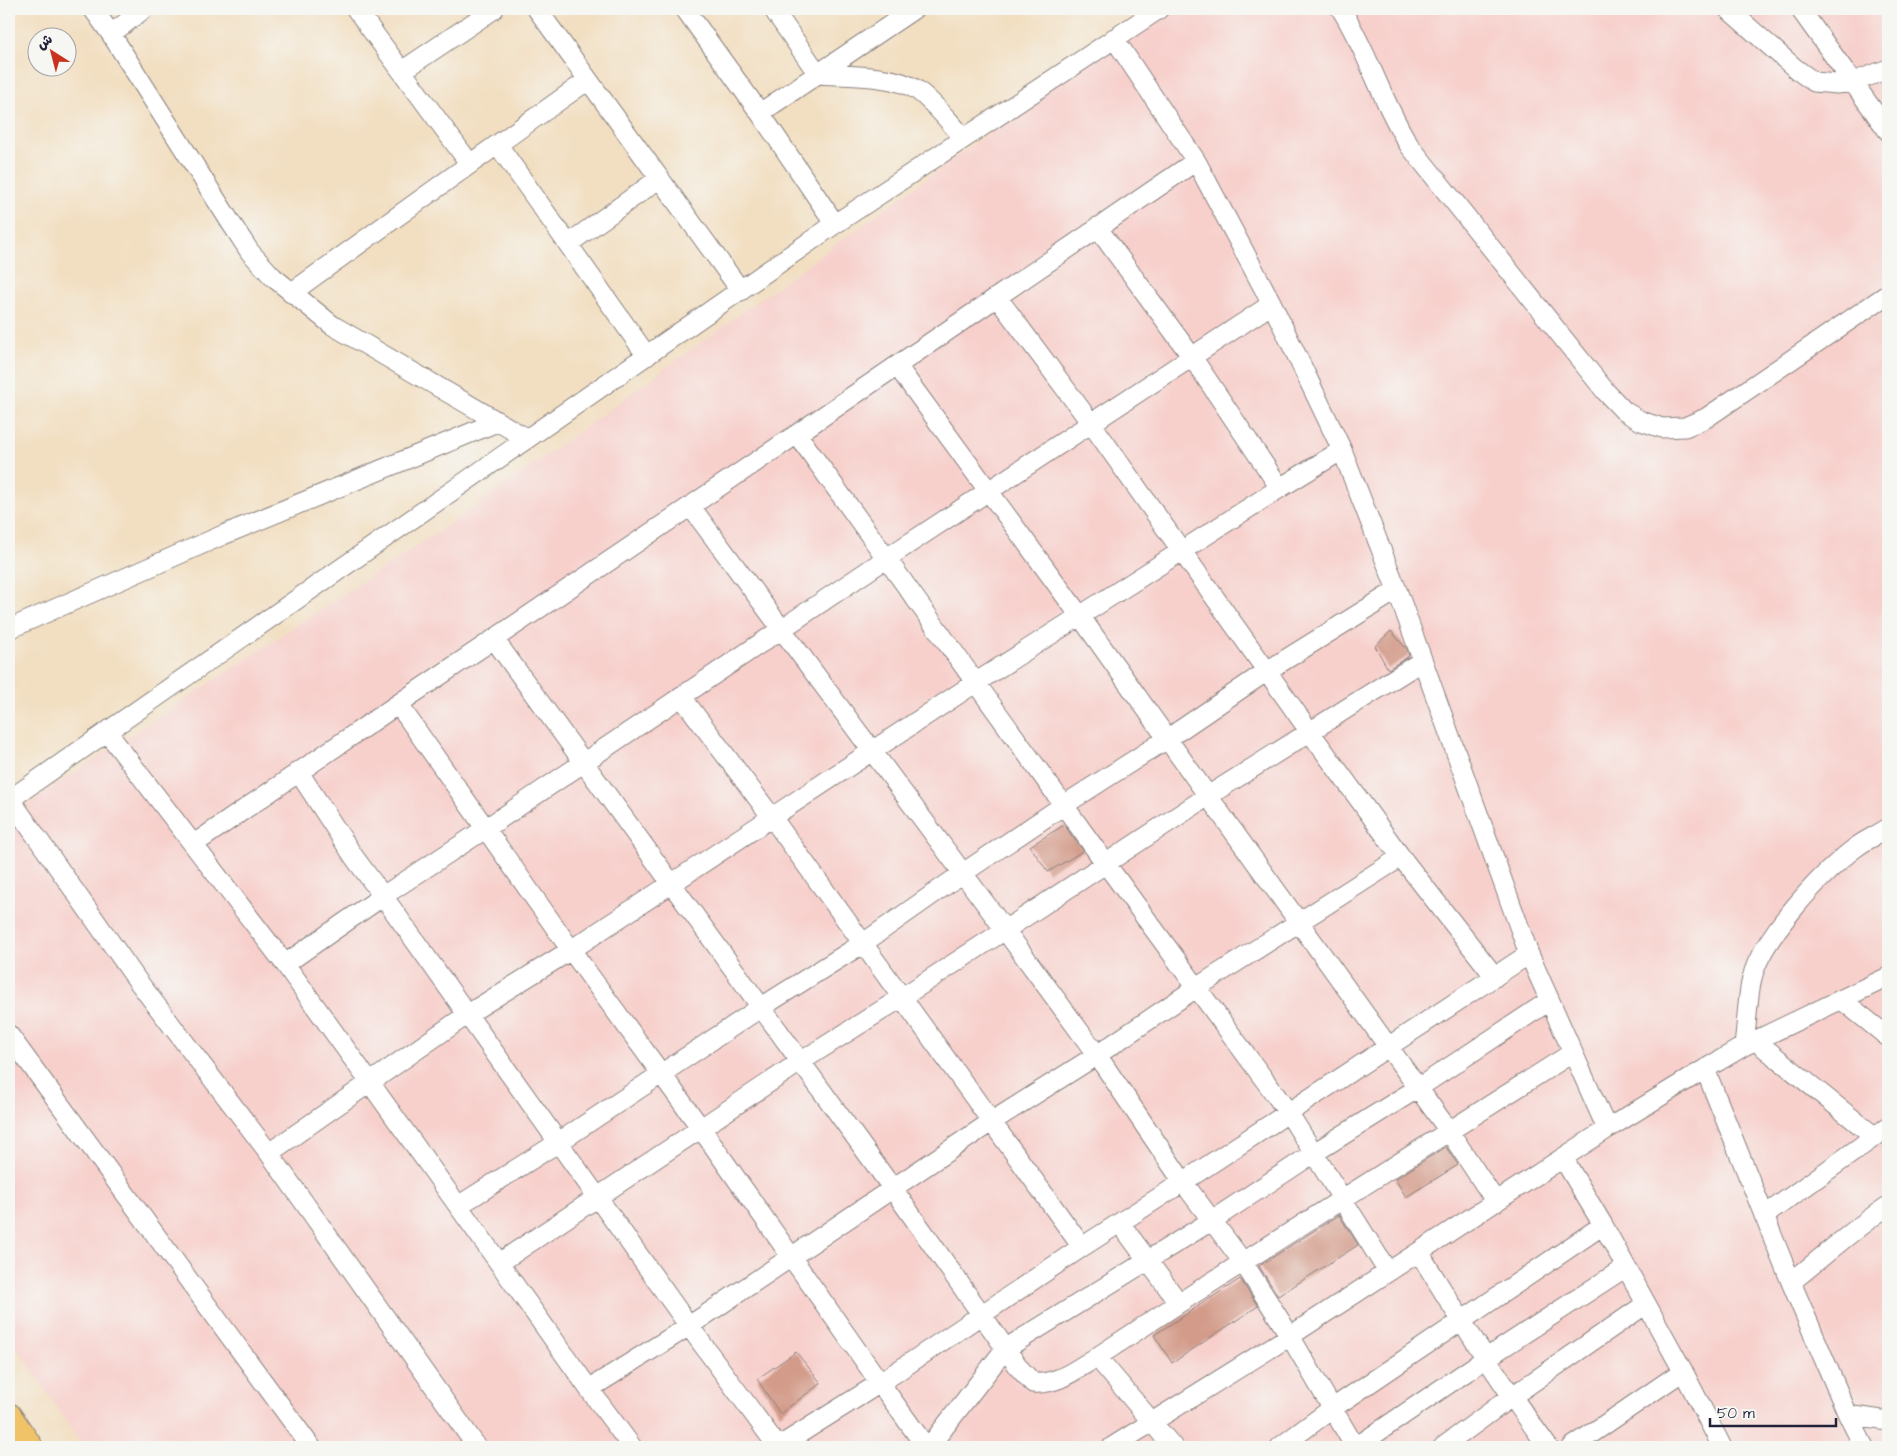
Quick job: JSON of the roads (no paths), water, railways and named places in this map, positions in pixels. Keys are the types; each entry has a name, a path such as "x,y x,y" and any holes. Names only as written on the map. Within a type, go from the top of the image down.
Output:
{"main road":[{"path":"9,1415 31,1447"}],"street":[{"path":"93,9 111,34 250,252 273,278 332,325 526,438"},
{"path":"111,34 144,9"},
{"path":"356,9 470,164"},
{"path":"402,71 494,9"},
{"path":"538,9 741,291"},
{"path":"685,9 760,113 835,224"},
{"path":"773,9 818,74 902,83 916,89 928,98 964,138"},
{"path":"760,113 914,9"},
{"path":"477,1447 269,1153 137,980 10,800 835,224 1159,9"},
{"path":"1341,9 1396,123 1410,145 1606,392 1624,411 1640,421 1662,428 1685,427 1706,418 1888,294"},
{"path":"1728,9 1796,69 1814,82 1837,84 1853,82 1888,69"},
{"path":"1800,9 1888,131"},
{"path":"1114,38 1196,161 1272,304 1342,450 1396,590 1529,954 1607,1129"},
{"path":"290,293 588,80"},
{"path":"498,145 647,356"},
{"path":"194,844 298,771 691,507 1097,227 1196,161"},
{"path":"568,244 660,178"},
{"path":"1097,227 1192,356 1280,488"},
{"path":"997,296 1091,423 1310,732 1402,857 1495,977"},
{"path":"285,964 382,896 485,829 886,558 1272,304"},
{"path":"897,366 1080,616 1167,740 1449,1131 1496,1202"},
{"path":"9,629 223,535 497,422"},
{"path":"797,434 1106,864 1288,1112 1388,1272"},
{"path":"269,1153 468,1014 571,950 771,816 1181,550 1342,450"},
{"path":"691,507 1097,1055 1183,1182 1243,1262 1290,1336 1355,1447 1626,1267"},
{"path":"458,1206 559,1142 760,1008 862,944 963,873 1064,805 1167,740 1267,671 1396,590"},
{"path":"494,639 669,884 893,1189 1005,1349 1032,1383 1046,1384 1097,1357 1572,1053"},
{"path":"499,1263 800,1062 901,998 1208,796 1422,661"},
{"path":"681,696 771,816 1082,1247"},
{"path":"398,704 571,950 662,1074 880,1383 928,1447 1005,1349 1211,1221 1549,1001"},
{"path":"107,732 285,964 632,1447"},
{"path":"298,771 354,857 598,1196 689,1326 778,1447 880,1383 1082,1247 1529,954"},
{"path":"1750,1043 1752,978 1761,953 1785,920 1819,881 1856,848 1888,828"},
{"path":"589,1389 689,1326 991,1122 1097,1055 1196,988 1402,857"},
{"path":"1112,1447 1154,1423 1607,1129 1705,1068 1750,1043 1888,977"},
{"path":"1842,1000 1888,1038"},
{"path":"9,1036 311,1447"},
{"path":"1750,1043 1881,1132 1764,1216"},
{"path":"1705,1068 1791,1282 1848,1416 1864,1447"},
{"path":"1563,1158 1603,1225 1683,1371 1722,1447"},
{"path":"1791,1282 1868,1219 1888,1206"},
{"path":"1120,1223 1179,1303"},
{"path":"1280,1447 1333,1408 1603,1225"},
{"path":"1419,1252 1461,1322 1511,1397 1548,1447"},
{"path":"1443,1447 1511,1397 1646,1304"},
{"path":"1097,1357 1173,1447"},
{"path":"1572,1447 1683,1371"},
{"path":"1848,1416 1888,1421"}]}
